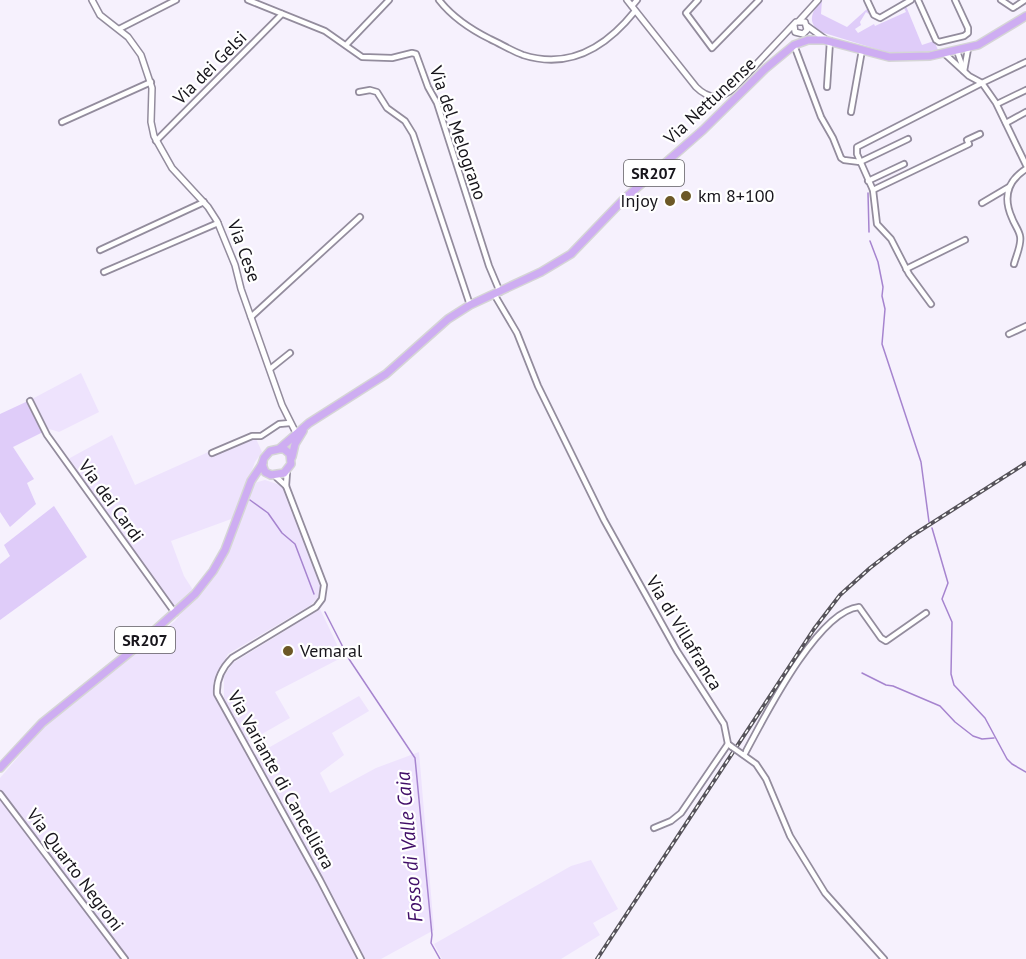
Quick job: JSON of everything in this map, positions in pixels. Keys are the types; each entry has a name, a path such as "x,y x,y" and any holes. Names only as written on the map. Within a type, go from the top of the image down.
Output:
{"main road":[{"name":"Via Nettunense","path":"0,768 42,723 134,649 195,594 218,562 232,532 250,481 270,452 386,374 444,322 470,305 542,272 571,254 624,199 703,130 801,37 830,41 901,58 945,54 988,40 1026,16"},
{"path":"250,481 287,470 291,464 295,444 306,426"},
{"path":"279,448 288,452 292,457"},
{"path":"262,463 264,470 273,476"}],"street":[{"name":"Via Cese","path":"92,0 100,15 119,29 137,48 151,82 152,126 156,141 174,170 204,202 218,223 235,264 270,369 296,434"},
{"path":"119,29 176,0"},
{"name":"Via del Melograno","path":"248,0 325,31 363,58 394,57 412,53 417,55 428,87 436,101 497,293"},
{"path":"346,45 389,0"},
{"path":"439,0 456,18 479,33 519,53 548,59 569,57 596,48 616,32 634,9 637,0"},
{"path":"627,0 696,87 705,95 712,97 721,96 731,90 816,2"},
{"path":"698,0 686,13 712,48 759,0"},
{"path":"867,0 874,16 880,18 911,0"},
{"path":"918,0 939,42 968,33 955,0"},
{"path":"1001,0 1013,8 1025,0"},
{"path":"801,37 808,27 816,2"},
{"name":"Via dei Gelsi","path":"156,141 282,14"},
{"path":"796,23 805,22 816,34 830,41 827,87"},
{"path":"796,23 801,37"},
{"path":"787,34 801,37"},
{"path":"794,45 820,114 841,158 860,162 908,139"},
{"path":"851,112 862,50"},
{"path":"962,50 964,71"},
{"path":"962,50 964,71"},
{"path":"945,54 982,83 997,105 1026,167 1014,178 1009,187 1008,208 1020,238 1014,264"},
{"path":"931,304 906,269 893,243 877,224 873,190 856,152 861,144 1026,62"},
{"path":"968,91 973,78"},
{"path":"62,122 151,82"},
{"path":"358,92 370,90 377,92 387,108 405,122 413,134 470,305"},
{"path":"997,105 1026,90"},
{"path":"1006,123 1026,112"},
{"path":"873,190 969,144 967,140 980,134"},
{"path":"868,181 903,164"},
{"path":"982,203 1009,187"},
{"path":"100,250 204,202"},
{"path":"251,317 360,217"},
{"path":"104,272 218,223"},
{"path":"906,269 965,240"},
{"name":"Via di Villafranca","path":"497,293 517,333 536,382 604,520 677,651 724,724 730,746"},
{"path":"1009,334 1026,326"},
{"path":"270,369 290,353"},
{"name":"Via dei Cardi","path":"30,401 47,435 176,613"},
{"path":"212,453 252,435 261,436 279,424 290,423"},
{"name":"Via Variante di Cancelliera","path":"287,470 286,486 322,578 324,589 322,599 316,607 232,658 219,677 217,691 220,701 304,850 361,959"},
{"name":"Via Variante di Cancelliera","path":"273,476 286,486"},
{"path":"743,754 790,673 820,633 832,622 850,609 859,607 882,639 886,641 926,613"},
{"path":"654,828 675,819 684,811 730,746 756,764 766,778 790,836 827,896 884,959"},
{"name":"Via Quarto Negroni","path":"1,796 125,959"}],"shaded area":[{"path":"822,0 821,14 847,27 867,9 870,15 866,12 860,22 861,25 855,29 858,33 874,24 875,26 906,12 904,8 906,6 922,45 934,41 938,50 915,53 886,52 821,32 813,25 812,16"},
{"path":"81,373 99,412 59,432 46,428 32,399"},
{"path":"28,401 43,432 13,447 34,479 27,483 36,504 10,527 0,512 0,414"},
{"path":"253,432 262,452 255,462 234,518 171,541 184,576 193,590 175,609 68,462 70,458 112,435 135,485"},
{"path":"265,480 283,486 323,586 320,595 311,605 228,654 213,684 224,702 224,676 233,663 320,609 343,657 275,692 290,718 248,742 256,755 359,696 369,711 332,733 344,755 320,773 330,793 376,768 419,752 434,930 381,959 0,959 0,778 43,728 175,621 228,552 254,483"},
{"path":"54,506 87,557 0,620 0,564 10,556 4,545"},
{"path":"591,860 618,909 593,923 600,935 561,959 442,959 434,944 571,866"}],"waterway":[{"path":"868,193 869,232"},
{"path":"870,241 878,262 883,287 882,296 885,309 882,344 921,462 929,522"},
{"path":"250,500 268,513 282,533 295,544 314,594"},
{"path":"932,528 948,583 942,599 952,622 951,674 954,685 985,718 1007,759 1026,772"},
{"name":"Fosso di Valle Caia","path":"325,612 349,659 415,758 431,943 440,959"},
{"path":"862,673 940,706 973,736 982,739 994,738"}],"railway":[{"path":"597,959 814,629 840,595 910,537 1026,463"}],"place":[{"name":"km 8+100","path":"686,196"},
{"name":"Injoy","path":"670,201"},
{"name":"Vemaral","path":"288,651"}]}
